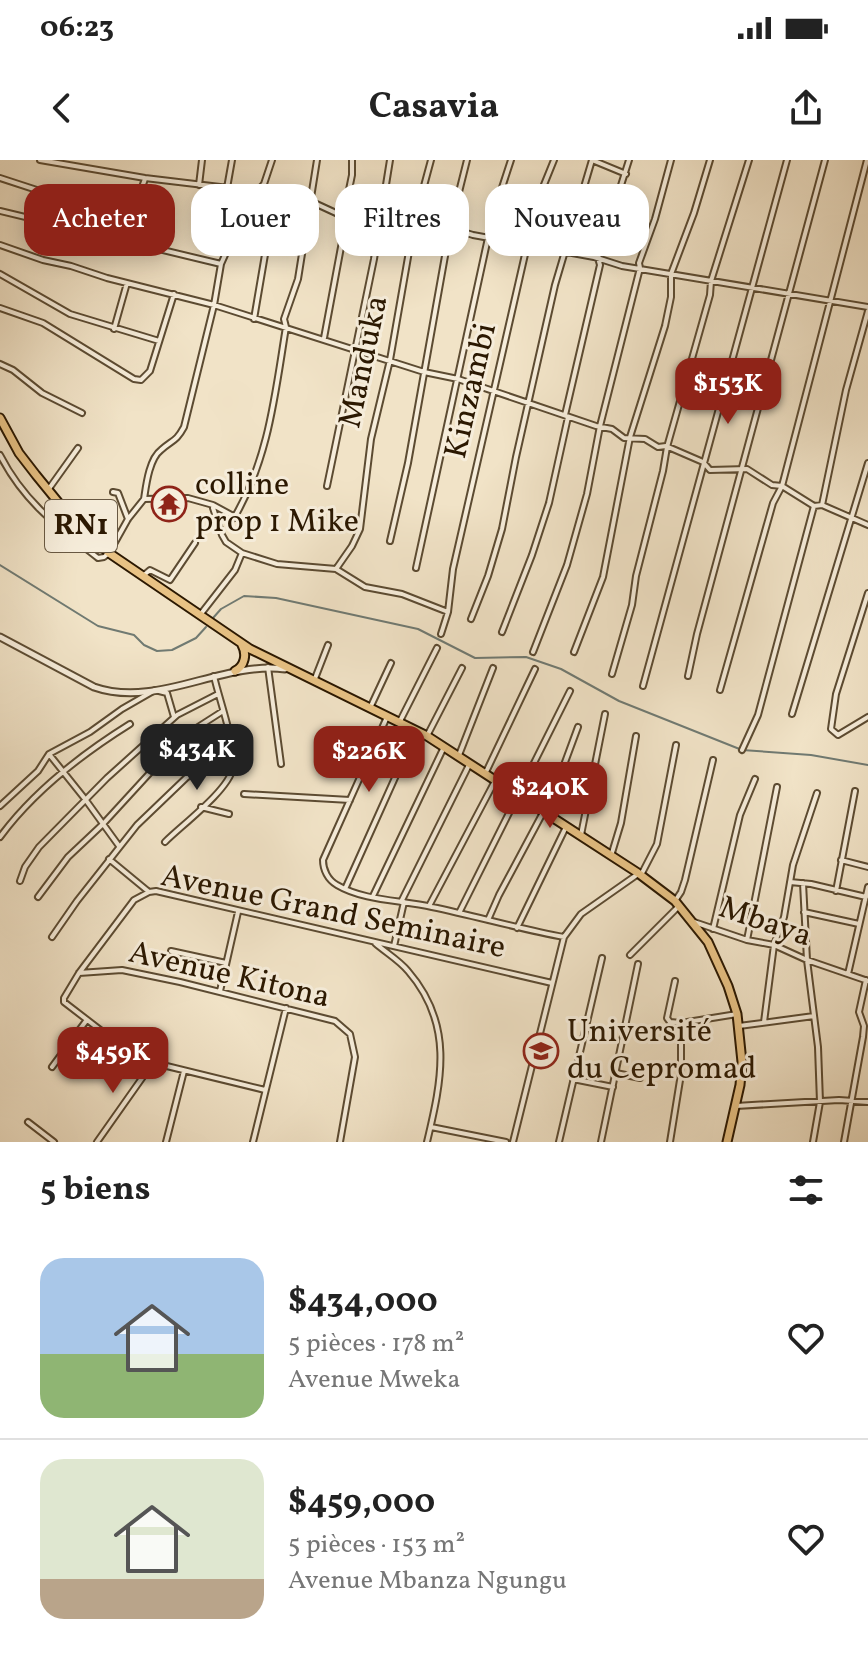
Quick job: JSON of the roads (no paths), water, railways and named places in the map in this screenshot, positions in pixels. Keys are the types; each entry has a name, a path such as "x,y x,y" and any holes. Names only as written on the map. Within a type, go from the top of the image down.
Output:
{"highway":[{"name":"RN1","path":"0,418 19,453 48,490 109,553 238,640 427,736 640,874 677,904 708,942 737,1014 742,1062 727,1142"},
{"path":"235,671 243,665 245,655 238,640"}],"street":[{"path":"40,160 191,184"},
{"path":"199,184 202,160"},
{"path":"228,184 232,160"},
{"path":"263,184 268,178 272,160"},
{"path":"313,184 317,160"},
{"path":"351,184 352,160"},
{"path":"386,184 390,160"},
{"name":"Manduka","path":"425,184 431,160"},
{"path":"461,184 467,160"},
{"path":"504,184 511,160"},
{"name":"Kinzambi","path":"544,184 554,160"},
{"path":"585,184 592,160 626,174"},
{"path":"502,632 549,503 600,265 598,258 629,160"},
{"path":"533,652 567,565 587,494 639,263 671,160"},
{"path":"574,652 603,577 630,437 665,326 671,297 671,274 710,160"},
{"path":"612,674 632,605 667,447 706,310 711,281 749,160"},
{"path":"643,686 787,160"},
{"path":"688,676 825,160"},
{"path":"720,690 773,503 782,486 867,160"},
{"path":"0,178 46,193 131,210 145,178"},
{"path":"0,211 221,264"},
{"path":"0,245 43,260 214,305 424,372 458,379 612,429 624,438 647,439 658,447 667,447 703,462 712,470 751,471 814,506 822,505 868,525"},
{"path":"416,568 485,252"},
{"path":"0,455 18,487 54,524 98,558 109,553 128,519 144,499 147,482 161,449 174,442 184,427 225,256"},
{"path":"254,319 265,256"},
{"path":"234,518 246,497 266,444 286,327 284,319 298,279 302,256"},
{"path":"324,339 339,256"},
{"path":"327,486 373,256"},
{"name":"Manduka","path":"336,569 360,529 371,439 390,360 408,256"},
{"path":"390,541 408,463 445,256"},
{"name":"Kinzambi","path":"441,634 525,256"},
{"path":"471,619 502,529 528,403 565,256"},
{"path":"587,256 622,266 868,309 846,390 822,505"},
{"path":"0,274 70,314 159,341"},
{"path":"114,329 127,283"},
{"path":"0,308 43,323 138,380 147,377 174,294"},
{"path":"0,364 13,370 42,393 82,413"},
{"path":"48,490 78,448"},
{"path":"792,714 868,463"},
{"path":"113,492 118,493 128,519"},
{"path":"144,499 178,497 213,505 248,524"},
{"path":"213,505 226,542 242,553 277,564 336,569 365,587 402,594 448,612"},
{"path":"742,750 758,715 814,506"},
{"path":"144,575 150,570 170,580 195,543"},
{"path":"200,615 235,570 242,553"},
{"path":"868,593 836,694 832,732 838,735 868,717"},
{"path":"0,637 91,686 111,692 155,690 235,671 268,667 290,669"},
{"path":"314,681 328,645"},
{"path":"399,723 437,648"},
{"path":"370,708 391,663"},
{"path":"268,667 281,764"},
{"path":"427,736 462,668"},
{"path":"458,757 493,668"},
{"path":"485,775 535,669"},
{"path":"165,842 220,789 233,769 231,742 214,676"},
{"path":"0,806 38,771 49,754 155,690 167,693 174,717"},
{"path":"459,913 570,691"},
{"path":"20,881 25,867 39,847 85,799 174,717 218,694"},
{"path":"38,897 68,857 179,744 223,711"},
{"path":"581,837 605,714"},
{"path":"387,717 323,860 331,881 345,889 373,896 564,937"},
{"path":"0,837 62,772 130,724"},
{"path":"488,920 554,792 578,727"},
{"path":"345,889 416,731"},
{"path":"611,856 621,823 636,736"},
{"path":"52,937 119,846 186,778 231,742"},
{"path":"513,1142 564,937 581,914 640,874 657,844 676,745"},
{"path":"373,896 444,747"},
{"path":"49,754 119,846"},
{"path":"630,955 677,904 713,760"},
{"path":"394,946 403,902 469,765"},
{"path":"713,929 740,815 755,779"},
{"path":"429,906 495,781"},
{"path":"747,940 777,787"},
{"path":"836,891 855,791"},
{"path":"764,1022 774,945 817,793"},
{"path":"244,794 351,800"},
{"path":"201,807 229,814"},
{"path":"517,928 566,827"},
{"path":"109,859 149,892"},
{"path":"841,860 868,867"},
{"path":"790,882 867,897"},
{"path":"803,883 807,960 818,1047 820,1102 813,1142"},
{"path":"848,974 868,887"},
{"name":"Avenue Grand Seminaire","path":"86,1021 64,1002 64,998 134,900 156,891 552,983"},
{"path":"220,991 239,911"},
{"path":"804,912 859,924"},
{"name":"Mbaya","path":"694,922 747,940 774,945 867,981"},
{"path":"373,941 407,969 433,1008 439,1027 441,1061 427,1142"},
{"path":"171,951 226,963"},
{"path":"559,1142 602,958"},
{"path":"601,1142 638,964"},
{"name":"Avenue Kitona","path":"79,973 122,970 335,1021 350,1034 355,1044 340,1142"},
{"path":"675,981 667,1018 670,1022 737,1014"},
{"path":"844,1142 854,1101 864,1026 859,1012 867,981"},
{"path":"253,1142 286,1008"},
{"path":"739,1026 814,1016"},
{"path":"52,1067 86,1021 128,1053 152,1064 265,1090"},
{"path":"670,1142 681,1074 681,1023"},
{"path":"97,1142 152,1064"},
{"path":"166,1142 184,1069"},
{"path":"616,1073 640,1078"},
{"path":"573,1079 613,1087"},
{"path":"736,1106 868,1102"},
{"path":"28,1122 54,1142"},
{"path":"431,1127 506,1142"}],"waterway":[{"path":"0,565 98,626 134,635 144,645 157,651 172,650 196,638 206,627"},
{"path":"213,618 221,609 244,596 276,598 418,629 475,658 526,657 561,669 619,701 742,750 811,755 868,765"}],"place":[{"name":"colline prop 1 Mike","path":"169,504"},
{"name":"Université du Cepromad","path":"541,1051"}]}
